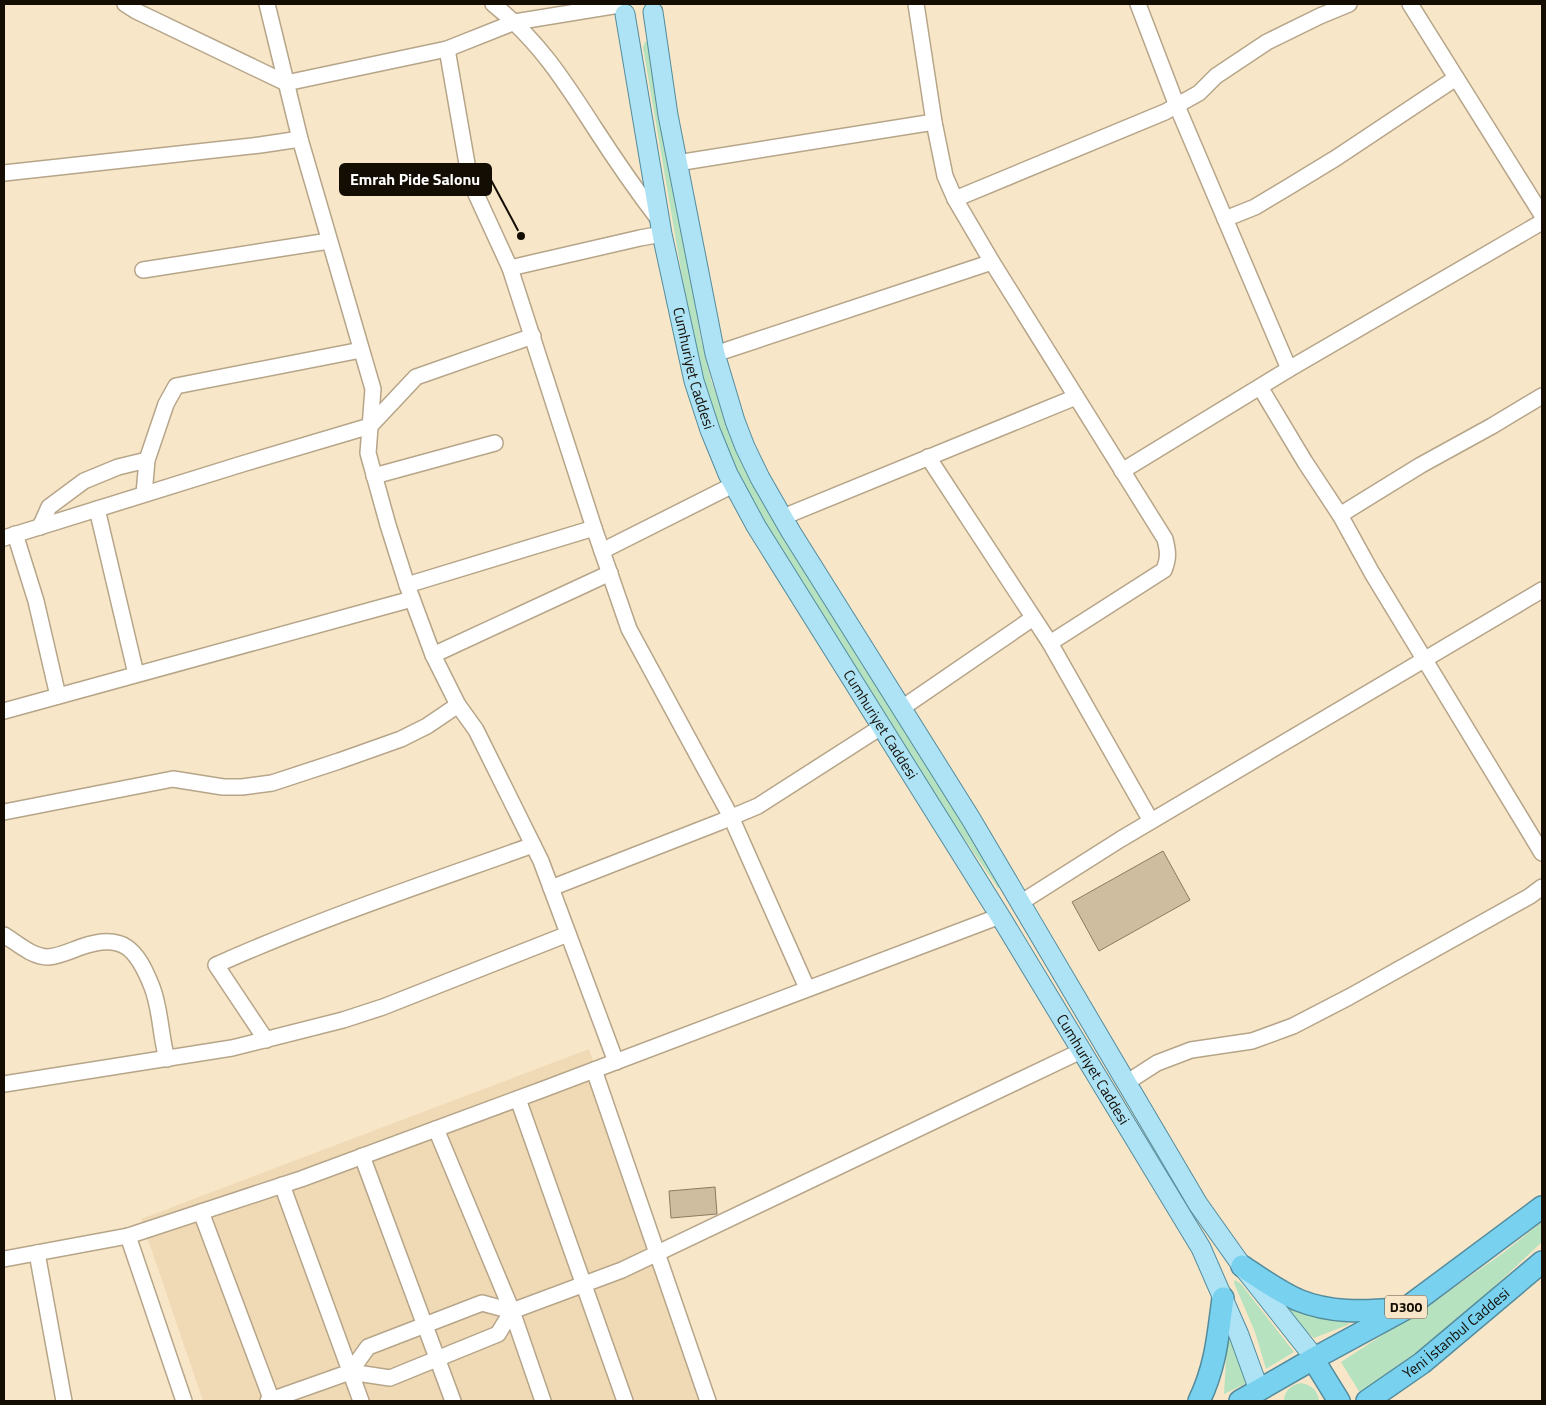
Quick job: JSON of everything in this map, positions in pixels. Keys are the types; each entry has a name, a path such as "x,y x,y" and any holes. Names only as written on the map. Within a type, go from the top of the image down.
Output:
{"highway":[{"name":"D300","path":"1240,1401 1262,1396 1313,1359 1404,1309 1542,1207"},
{"name":"Yeni İstanbul Caddesi","path":"1368,1401 1422,1362 1542,1262"},
{"path":"1242,1266 1278,1290 1298,1300 1315,1305 1349,1312 1404,1309"},
{"path":"1199,1401 1206,1388 1215,1356 1223,1298"},
{"path":"1313,1359 1339,1401"},
{"path":"1396,1401 1403,1387 1422,1362"}],"main road":[{"name":"Cumhuriyet Caddesi","path":"621,7 629,17 639,19 644,18 655,8"},
{"name":"Cumhuriyet Caddesi","path":"621,7 661,228 694,381 710,430 733,485 756,526 1000,916 1201,1248 1240,1335 1262,1396"},
{"name":"Cumhuriyet Caddesi","path":"655,8 668,115 715,354 735,421 745,447 782,517 971,819 1198,1204 1242,1266 1310,1352 1313,1359"},
{"path":"1000,916 1020,903"}],"street":[{"path":"125,4 136,12 286,83 446,49 515,22 621,7"},
{"path":"266,4 300,139 373,389 368,453 409,592 434,655 458,705 476,730 541,861 616,1062"},
{"path":"493,4 515,22 549,60 661,228 640,238 510,268"},
{"path":"916,4 934,122 945,176 955,199 992,262 1165,539 1168,553 1168,562 1164,570 1050,643"},
{"path":"1138,4 1177,106 1289,369"},
{"path":"955,199 1165,112 1199,93 1216,76 1268,42 1349,4"},
{"path":"1410,4 1542,215"},
{"path":"446,49 470,181 510,268 594,528 629,629 732,817 807,988"},
{"path":"1225,219 1255,208 1336,158 1456,78"},
{"path":"678,163 934,122"},
{"path":"4,173 300,139"},
{"path":"1122,471 1289,369 1542,222"},
{"path":"143,270 329,241"},
{"path":"715,354 992,262"},
{"path":"58,696 36,601 9,536 370,426 416,377 533,336"},
{"path":"144,494 147,460 166,404 176,386 361,350"},
{"path":"1260,387 1305,462 1340,515 1372,573 1542,853"},
{"path":"1340,515 1421,465 1542,396"},
{"path":"782,517 1076,397"},
{"path":"374,476 494,443"},
{"path":"928,457 1050,643 1151,822"},
{"path":"40,527 49,507 84,481 118,467 147,460"},
{"path":"602,551 733,485"},
{"path":"97,509 136,674"},
{"path":"4,711 136,674 409,592 594,528"},
{"path":"434,655 610,573"},
{"path":"1020,903 1151,822 1542,590"},
{"path":"902,708 1033,618"},
{"path":"4,810 173,779 223,788 272,783 339,762 401,739 427,726 458,705"},
{"path":"551,888 758,806 881,727"},
{"path":"266,1040 216,965 337,916 533,845"},
{"path":"1126,1083 1157,1063 1191,1050 1252,1041 1293,1026 1530,896 1542,887"},
{"path":"4,1259 128,1236 282,1185 518,1099 1000,916"},
{"path":"4,1084 232,1048 343,1020 568,934"},
{"path":"4,935 34,954 47,957 62,954 102,940 119,942 132,951 140,962 152,988 158,1008 167,1059"},
{"path":"350,1372 368,1347 482,1303 512,1311 622,1270 1081,1051"},
{"path":"594,1070 708,1401"},
{"path":"518,1099 626,1401"},
{"path":"436,1129 512,1311 543,1401"},
{"path":"362,1156 453,1401"},
{"path":"282,1185 361,1401"},
{"path":"201,1212 270,1401 350,1372 390,1378 498,1334 512,1311"},
{"path":"128,1236 184,1401"},
{"path":"37,1253 64,1401"}],"shaded area":[{"path":"589,1049 715,1401 203,1401 141,1219"}],"green space":[{"path":"647,41 649,42 691,267 700,335 711,380 737,452 757,493 1001,886 998,888 932,792 752,501 727,450 703,384 690,323 643,47"},
{"path":"1542,1222 1542,1242 1480,1300 1425,1346 1360,1393 1341,1362 1441,1297 1503,1253"},
{"path":"1235,1280 1241,1284 1294,1352 1266,1369 1255,1332 1234,1283"},
{"path":"1280,1307 1350,1324 1314,1338"},
{"path":"1230,1337 1247,1383 1224,1394 1227,1341"},
{"path":"1301,1383 1314,1389 1319,1401 1284,1401 1285,1394 1289,1389"}],"building":[{"path":"1163,851 1190,900 1099,951 1072,902"},
{"path":"715,1187 717,1214 671,1218 669,1191"}],"place":[{"name":"Emrah Pide Salonu","path":"521,236"}]}
